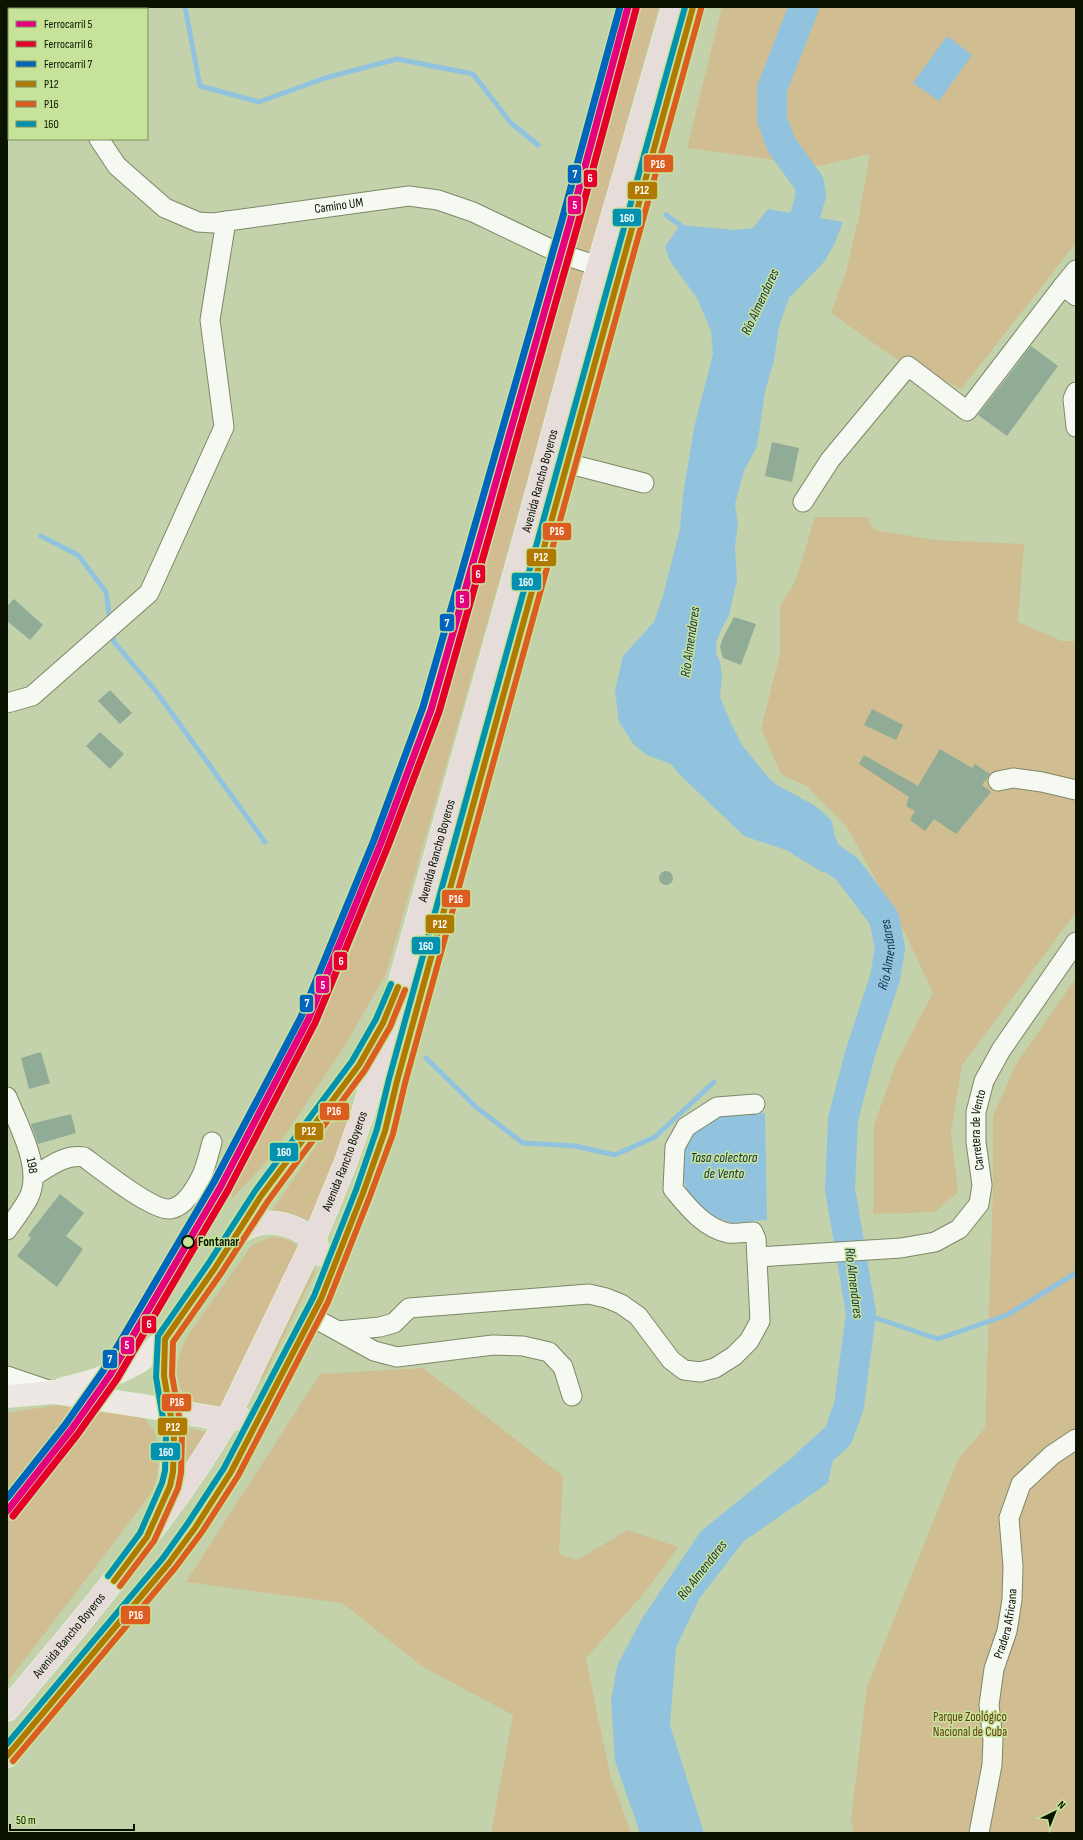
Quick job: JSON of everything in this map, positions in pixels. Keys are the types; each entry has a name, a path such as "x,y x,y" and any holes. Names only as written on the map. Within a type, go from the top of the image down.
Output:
{"highway":[{"name":"Avenida Rancho Boyeros","path":"7,1710 126,1566 199,1466 226,1420 313,1242 345,1164 363,1113 520,555 598,266 673,7"},
{"name":"Avenida Rancho Boyeros","path":"7,1756 127,1615 195,1528 231,1472 316,1308 363,1193 385,1131 397,1082 566,463 693,7"},
{"path":"147,1537 167,1493 173,1472 174,1435 164,1376 165,1340 261,1196 359,1065 383,1023 399,984"},
{"path":"237,1234 249,1227 259,1224 280,1223 298,1230 313,1242 319,1250 322,1260 323,1273 316,1308"},
{"path":"169,1410 226,1420 249,1416 265,1407"}],"main road":[{"path":"7,1396 52,1392 84,1384 137,1363 165,1340"},
{"path":"52,1392 169,1410"}],"street":[{"name":"Camino UM","path":"101,140 117,166 165,208 198,222 213,223 408,196 438,200 473,212 561,254 598,266"},
{"path":"7,703 32,696 149,593 224,427 210,320 226,221"},
{"path":"803,502 830,460 908,366 967,411 1070,291 1076,270"},
{"path":"1076,392 1073,398 1076,427"},
{"path":"566,463 644,482"},
{"path":"998,781 1013,778 1042,782 1076,790"},
{"name":"Carretera de Vento","path":"757,1257 901,1248 935,1242 959,1229 979,1204 982,1185 976,1142 976,1112 984,1081 1001,1050 1076,942"},
{"name":"198","path":"7,1097 28,1149 34,1176 29,1198 7,1230"},
{"path":"338,1331 380,1327 394,1323 409,1308 590,1294 621,1304 638,1316 671,1360 684,1370 700,1372 715,1368 734,1356 749,1341 760,1321 756,1238 753,1232 728,1233 711,1227 693,1212 673,1189 675,1147 686,1126 717,1107 755,1104"},
{"path":"34,1176 63,1159 75,1156 84,1158 151,1204 168,1209 177,1207 184,1201 201,1177 212,1142"},
{"path":"316,1308 338,1331 374,1352 398,1357 493,1345 523,1346 549,1352 563,1367 572,1396"},
{"path":"7,1376 52,1392"},
{"name":"Pradera Africana","path":"979,1833 992,1765 990,1698 994,1669 1007,1631 1012,1600 1013,1566 1009,1518 1021,1484 1052,1455 1076,1440"}],"green space":[{"path":"639,7 659,7 502,571 386,974 344,1047 269,1159 233,1198 230,1192 303,1056 358,934 407,810 438,726"},
{"path":"722,7 1076,7 1076,243 961,389 895,358 831,313 846,272 859,216 870,154 819,166 687,148"},
{"path":"815,517 867,517 874,530 936,540 1024,544 1018,622 1062,641 1076,641 1076,912 962,1065 951,1132 958,1192 935,1212 873,1214 874,1125 896,1063 933,993 906,935 847,827 808,787 781,774 761,729 780,654 780,606 795,582"},
{"name":"Parque Zoológico Nacional de Cuba","path":"1076,978 1076,1833 854,1833 851,1820 867,1686 958,1459 985,1428 993,1191 993,1116 1016,1064"},
{"path":"347,1109 352,1112 315,1222 287,1215 270,1214 338,1113"},
{"path":"274,1237 290,1241 302,1251 221,1411 202,1406 191,1400 180,1386 177,1368 181,1349 185,1340 251,1246"},
{"path":"312,1254 315,1273 263,1379 259,1380 258,1379"},
{"path":"423,1368 563,1476 559,1554 577,1560 628,1530 678,1547 645,1592 586,1658 610,1775 631,1833 491,1833 513,1715 423,1667 342,1603 186,1582 320,1374"},
{"path":"64,1404 142,1416 154,1430 159,1449 157,1476 152,1492 7,1683 7,1413"},
{"path":"180,1427 213,1433 186,1473 185,1447"}],"water":[{"path":"947,36 972,55 939,101 913,83"},
{"path":"768,209 843,222 834,245 824,262 789,298 779,327 774,360 765,392 757,446 744,471 735,504 738,525 735,546 737,580 729,615 716,643 716,653 720,662 722,676 720,697 742,745 768,777 777,785 812,804 832,821 834,833 847,869 822,872 786,850 744,836 679,774 671,764 647,755 634,745 619,722 615,691 623,656 654,622 663,596 680,529 683,494 694,428 713,354 711,331 697,298 670,261 665,247 680,225 735,230 753,228"},
{"name":"Tasa colectora de Vento","path":"765,1113 767,1220 732,1223 707,1214 689,1198 682,1173 681,1154 695,1131 712,1119 723,1115"},
{"path":"838,1436 828,1483 744,1541 699,1599 676,1648 670,1725 704,1833 640,1833 615,1761 611,1700 617,1666 641,1620 701,1531 794,1456"}],"building":[{"path":"1031,346 1058,366 1007,436 978,415"},
{"path":"772,442 799,448 792,482 765,476"},
{"path":"14,599 43,625 30,640 7,621 7,606"},
{"path":"734,617 756,624 741,665 723,658 720,647"},
{"path":"110,690 132,713 120,724 98,701"},
{"path":"872,709 903,725 896,740 864,725"},
{"path":"100,732 124,754 110,769 86,746"},
{"path":"940,749 972,768 975,764 990,774 982,785 991,792 956,834 934,819 925,831 910,820 915,811 906,806 909,797 859,764 864,755 918,786"},
{"path":"666,871 671,873 673,878 671,883 666,885 661,883 659,878 661,873"},
{"path":"41,1052 50,1083 29,1089 21,1058"},
{"path":"71,1114 76,1133 38,1144 31,1124"},
{"path":"60,1194 84,1213 66,1236 83,1249 57,1287 17,1256 31,1238 28,1235"}],"waterway":[{"path":"185,7 200,86 259,102 325,78 397,59 473,74 511,123 538,145"},
{"name":"Río Almendares","path":"785,251 805,216 811,195 809,183 781,144 772,119 772,89 804,7"},
{"path":"666,215 680,225"},
{"path":"41,536 78,555 106,592 110,621"},
{"path":"112,631 114,642 155,690 265,842"},
{"name":"Río Almendares","path":"808,1463 838,1436 849,1406 861,1313 840,1189 843,1119 860,1054 885,978 890,948 884,918 847,869 814,846"},
{"path":"426,1058 477,1108 523,1143 575,1146 615,1155 655,1137 714,1082"},
{"path":"861,1313 938,1339 1007,1315 1076,1273"}],"rail line":[{"name":"7","path":"7,1498 65,1425 103,1371 214,1182 301,1017 374,840 423,707 562,220 620,7"},
{"name":"5","path":"7,1511 71,1430 110,1375 221,1186 308,1020 381,843 431,710 570,222 628,7"},
{"name":"6","path":"13,1516 77,1435 117,1379 228,1190 315,1023 388,846 439,712 578,224 636,9"}],"transit line":[{"name":"160","path":"7,1744 163,1558 224,1468 314,1296 356,1190 377,1129 389,1079 685,7"},
{"name":"P12","path":"7,1756 169,1563 195,1528 231,1472 321,1299 363,1193 385,1131 397,1081 693,7"},
{"name":"P16","path":"13,1761 175,1568 202,1532 238,1476 328,1302 370,1196 393,1134 405,1083 701,9"},
{"name":"160","path":"108,1576 140,1533 162,1483 165,1471 166,1436 156,1377 158,1336 208,1264 255,1191 352,1061 376,1019 391,984"},
{"name":"P12","path":"114,1581 147,1537 170,1486 173,1472 174,1435 164,1376 165,1339 215,1268 261,1196 359,1065 383,1023 398,987"},
{"name":"P16","path":"120,1586 154,1541 178,1488 181,1473 182,1434 172,1375 173,1342 222,1272 268,1201 365,1070 390,1027 405,990"}],"place":[{"name":"Fontanar","path":"188,1242"}]}
